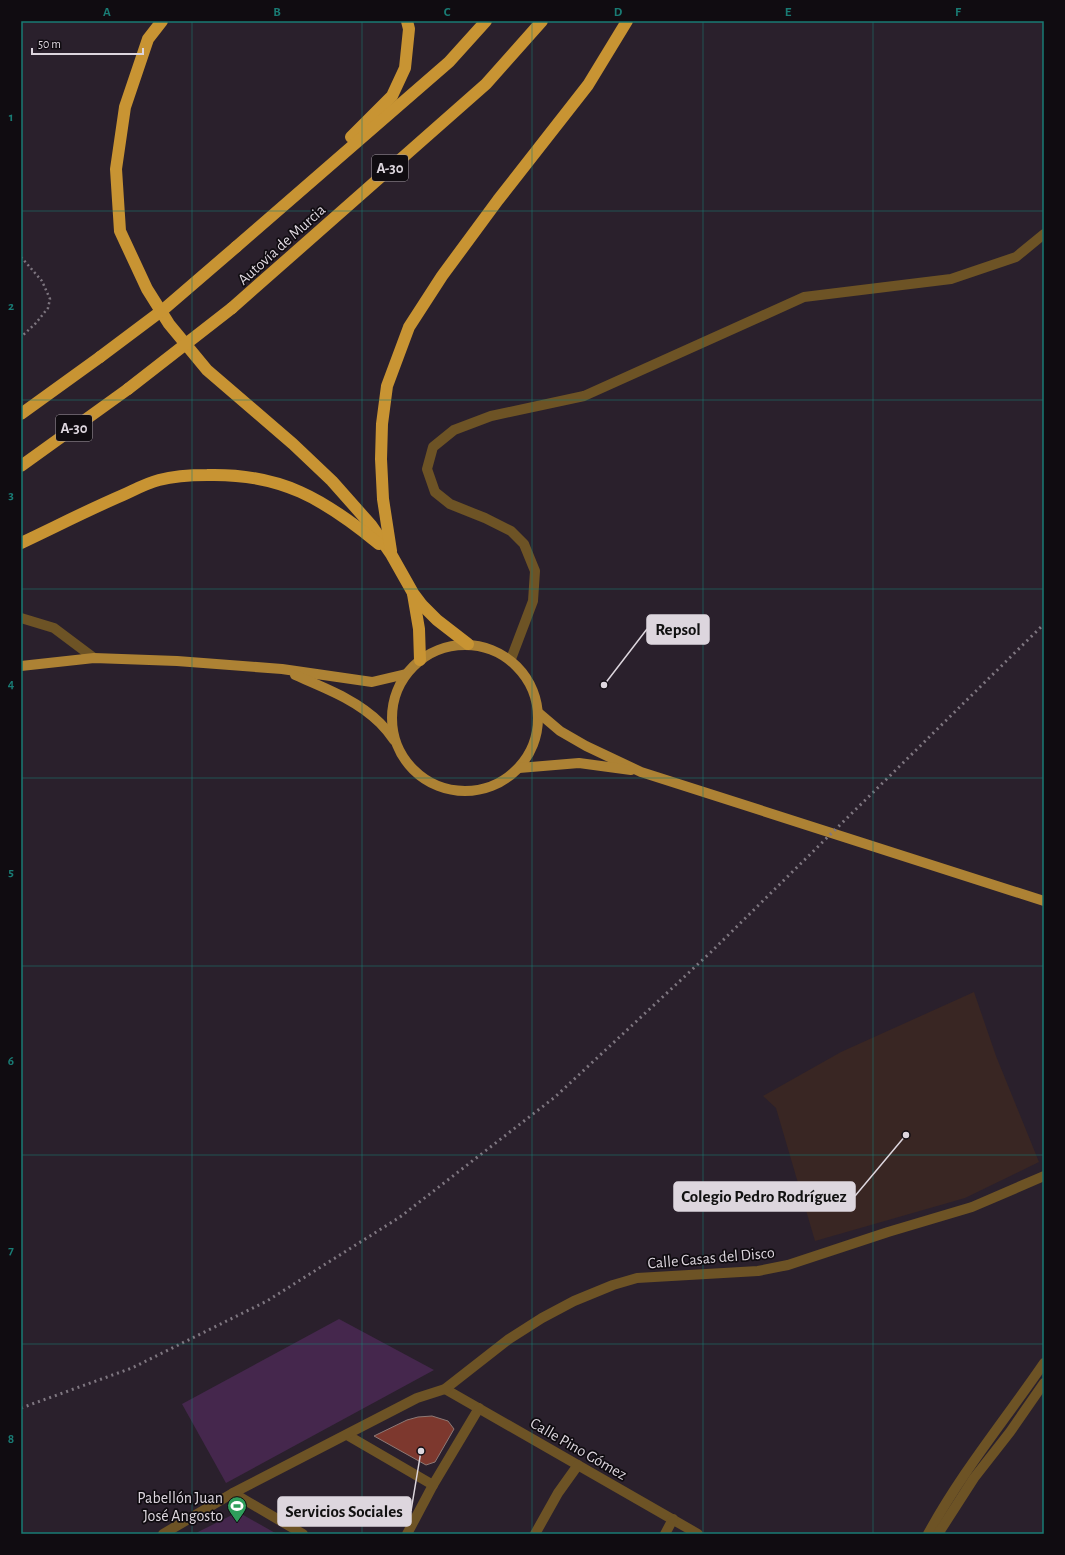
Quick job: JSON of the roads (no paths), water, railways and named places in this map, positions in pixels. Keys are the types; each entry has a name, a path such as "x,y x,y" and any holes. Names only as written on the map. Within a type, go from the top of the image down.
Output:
{"highway":[{"path":"162,21 148,39 125,107 116,169 120,231 147,289 169,324 208,370 293,444 332,481 371,525 391,554 413,593 437,620 468,644"},
{"path":"236,247 392,96 405,68 409,29 407,21"},
{"name":"Autovía de Murcia","path":"21,414 164,309 449,62 486,21"},
{"name":"Autovía de Murcia","path":"21,466 128,389 232,308 486,84 542,21"},
{"path":"391,554 383,499 381,459 382,424 387,386 409,328 442,276 498,200 588,85 627,21"},
{"path":"21,543 94,508 159,480 197,475 231,474 294,488 346,518 391,554"},
{"path":"413,593 419,629 420,660"}],"main road":[{"path":"468,644 491,648 511,659 526,674 535,693 540,714 538,734 531,752 519,768 502,782 482,790 460,791 438,786 420,776 404,760 395,740 391,717 395,694 406,674 420,660 434,651 451,645 468,644"},
{"path":"21,666 94,658 177,661 282,669 372,682 406,674"},
{"path":"282,669 333,691 361,708 380,723 395,740"},
{"path":"540,714 560,731 586,746 641,772 1044,901"},
{"path":"519,768 579,763 641,772"}],"street":[{"path":"511,659 533,601 535,571 524,544 511,531 485,518 450,504 435,492 427,469 433,447 454,430 491,416 584,396 804,297 950,279 1016,257 1044,234"},
{"path":"21,618 54,628 94,658"},
{"name":"Calle Casas del Disco","path":"164,1534 233,1493 417,1398 445,1388 509,1338 574,1301 613,1285 637,1278 758,1271 788,1265 888,1232 972,1207 1044,1176"},
{"path":"928,1534 958,1484 1044,1363"},
{"path":"938,1534 974,1478 1010,1432 1044,1383"},
{"name":"Calle Pino Gómez","path":"445,1388 698,1534"},
{"path":"407,1534 433,1485 479,1408"},
{"path":"347,1435 433,1485"},
{"path":"535,1534 558,1493 578,1465"},
{"path":"233,1493 303,1534"},
{"path":"665,1534 673,1519"}],"railway":[{"path":"21,1408 132,1368 267,1301 400,1217 555,1097 711,952 1044,624"}],"place":[{"name":"Repsol","path":"604,685"},
{"name":"Colegio Pedro Rodríguez","path":"906,1135"},
{"name":"Servicios Sociales","path":"421,1451"},
{"name":"Pabellón Juan José Angosto","path":"237,1523"}]}
